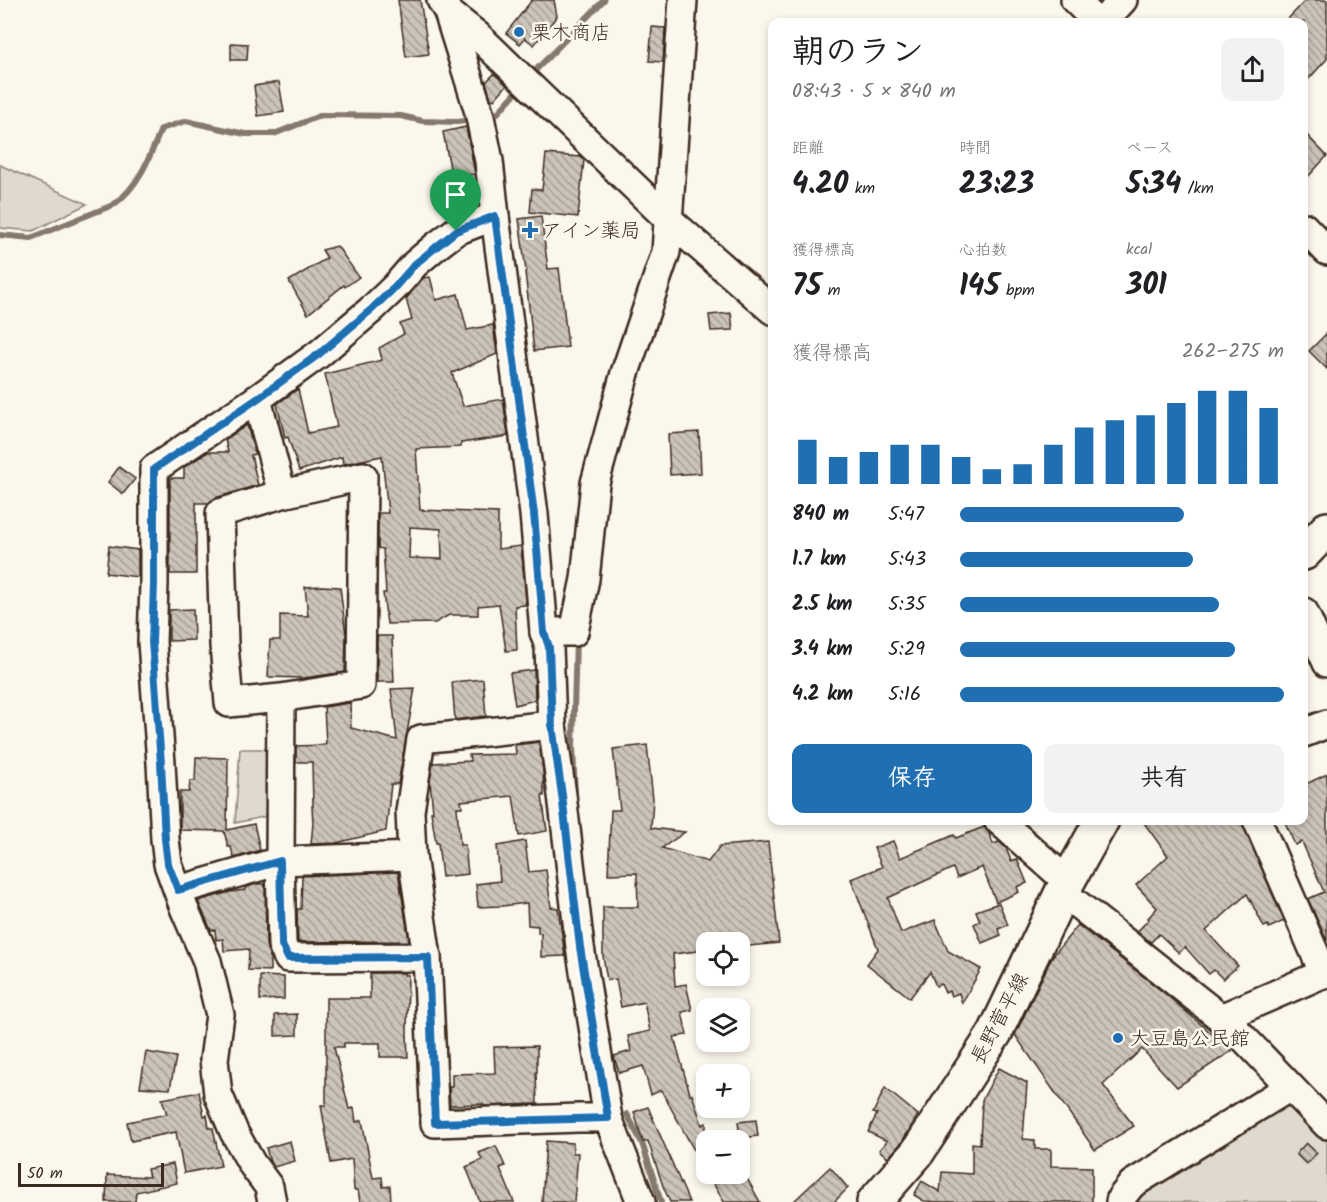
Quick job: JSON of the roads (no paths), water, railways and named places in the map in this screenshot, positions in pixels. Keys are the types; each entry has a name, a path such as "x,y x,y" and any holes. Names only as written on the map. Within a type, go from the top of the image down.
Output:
{"main road":[{"path":"1308,549 1327,529"},
{"name":"長野菅平線","path":"874,1202 917,1153 995,1033 1065,887 1099,825"}],"street":[{"path":"544,632 574,632 585,579 595,483 625,373 666,252 683,0"},
{"path":"1075,0 1093,18"},
{"path":"1107,18 1123,0"},
{"path":"444,6 525,80 668,219 768,306"},
{"path":"444,6 480,118 489,161 534,514 544,632 549,647 552,725 580,947 608,1118 641,1202"},
{"path":"272,1202 269,1187 247,1156 218,1094 214,1060 220,1015 207,961 168,864 152,642 154,469 319,354 372,309 415,264 456,231 495,216"},
{"path":"1308,231 1327,251"},
{"path":"257,399 282,494"},
{"path":"363,476 361,685 281,698 229,703 224,645 220,513 282,494 363,476"},
{"path":"1308,621 1327,663"},
{"path":"281,698 282,945 288,958 428,957"},
{"path":"1308,732 1327,724"},
{"path":"552,725 421,739 410,811 412,856 428,957 435,1123 608,1118"},
{"path":"1003,825 1065,887 1236,1030 1327,1125"},
{"path":"1221,1018 1325,973 1259,825"},
{"path":"178,890 280,861 412,856"},
{"path":"1120,1202 1132,1184 1290,1087"}],"waterway":[{"path":"529,77 604,0"},
{"path":"487,118 494,117 521,87"},
{"path":"0,235 31,238 113,205 130,190 136,181 148,161 161,129 186,121 245,134 274,134 322,115 401,116 423,121 474,120"},
{"path":"575,795 573,747 576,638"},
{"path":"627,1114 642,1143 661,1202"}],"place":[{"name":"栗木商店","path":"519,32"},
{"name":"アイン薬局","path":"530,230"},
{"name":"大豆島公民館","path":"1118,1038"}]}
